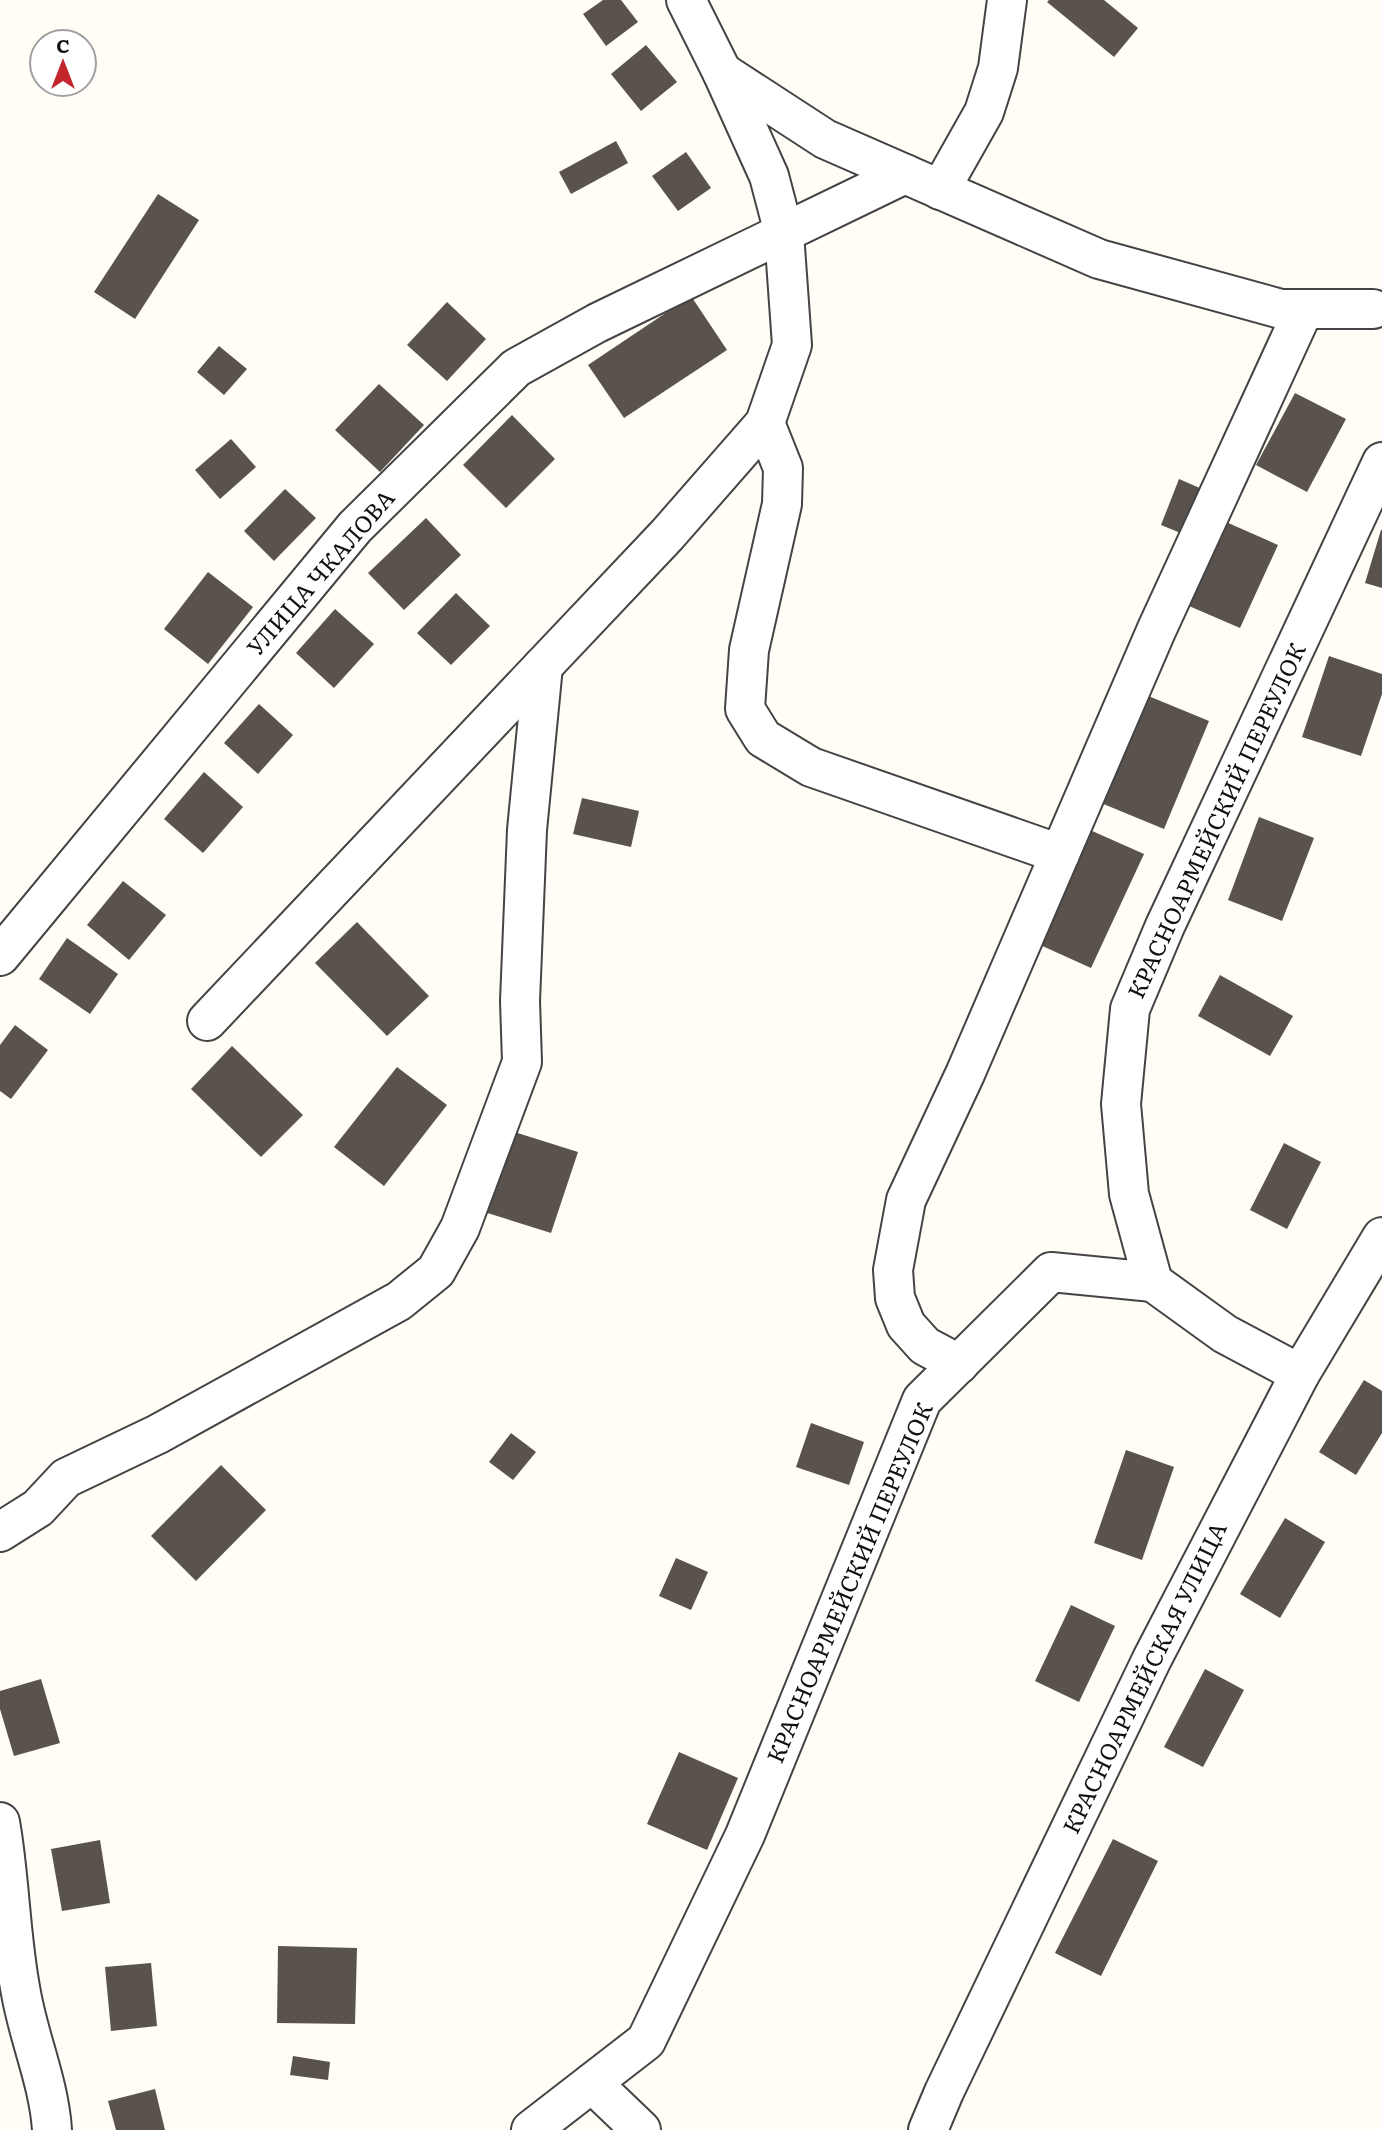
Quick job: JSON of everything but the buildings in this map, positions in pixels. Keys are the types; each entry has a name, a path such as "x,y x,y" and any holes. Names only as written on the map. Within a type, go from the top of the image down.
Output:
{"street":[{"path":"206,1021 667,535 765,424 792,345 784,233 768,176 722,72 686,0"},
{"path":"940,190 984,112 998,68 1007,0"},
{"path":"722,72 825,139 1099,259 1281,309 1379,313"},
{"name":"УЛИЦА ЧКАЛОВА","path":"0,956 355,527 516,368 597,323 905,174"},
{"path":"959,1364 925,1346 906,1325 895,1298 893,1270 906,1200 965,1074 1156,631 1304,309"},
{"path":"765,424 783,468 782,504 750,650 745,709 763,738 811,767 1060,854"},
{"name":"КРАСНОАРМЕЙСКИЙ ПЕРЕУЛОК","path":"531,2130 646,2042 745,1835 922,1400 1051,1272 1153,1282 1129,1194 1121,1104 1130,1009 1165,926 1382,462"},
{"path":"0,1532 38,1508 66,1478 158,1434 399,1301 436,1271 460,1228 522,1062 520,1001 527,830 544,666"},
{"name":"КРАСНОАРМЕЙСКАЯ УЛИЦА","path":"928,2130 1146,1671 1300,1374 1382,1237"},
{"path":"1153,1282 1225,1334 1300,1374"},
{"path":"0,1822 21,1996 51,2109 52,2130"},
{"path":"592,2083 641,2130"}]}
